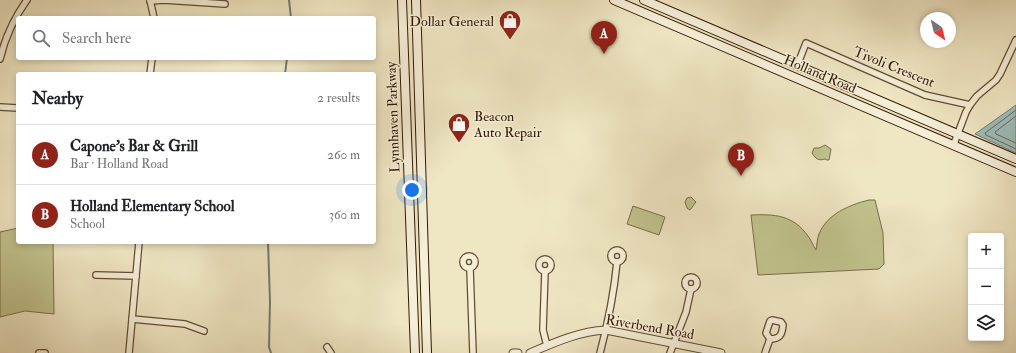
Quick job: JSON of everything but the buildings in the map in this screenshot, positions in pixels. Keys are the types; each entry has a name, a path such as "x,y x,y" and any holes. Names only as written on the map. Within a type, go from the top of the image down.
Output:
{"main road":[{"name":"Lynnhaven Parkway","path":"402,0 415,353"},
{"name":"Lynnhaven Parkway","path":"416,0 427,353"},
{"name":"Holland Road","path":"614,0 1016,172"},
{"name":"Holland Road","path":"644,0 1016,159"}],"street":[{"path":"17,16 27,0"},
{"path":"154,16 150,0 225,4"},
{"path":"0,59 3,47 16,18"},
{"path":"955,146 957,134 970,105 996,80 1016,40"},
{"name":"Tivoli Crescent","path":"797,66 806,43 925,95 970,105"},
{"path":"150,72 152,60"},
{"path":"0,107 16,108"},
{"path":"129,353 139,244"},
{"path":"600,353 615,283 617,262"},
{"path":"470,269 473,353"},
{"path":"545,271 543,330 547,346"},
{"path":"96,275 136,276"},
{"path":"670,353 686,312 691,289"},
{"path":"132,319 185,324 204,331"},
{"name":"Riverbend Road","path":"530,353 588,332 606,330 721,353"},
{"path":"765,353 770,339"},
{"path":"328,347 331,353"},
{"path":"39,353 45,353"},
{"path":"513,353 518,353"}],"green space":[{"path":"825,145 831,149 829,160 817,159 812,153 814,148 819,148"},
{"path":"691,197 696,202 690,210 687,208 685,202 687,198"},
{"path":"869,200 875,200 883,233 884,264 879,269 758,275 751,215 776,216 790,220 802,229 816,250 819,234 827,221 846,208"},
{"path":"633,206 665,217 659,235 627,224"},
{"path":"16,228 16,244 53,244 54,314 25,311 0,317 0,232"}],"water":[{"path":"1016,105 1016,153 975,134"}],"waterway":[{"path":"289,0 291,16"},
{"path":"285,72 287,60"},
{"path":"268,244 270,302 269,347 271,353"}],"place":[{"name":"Dollar General","path":"510,40"},
{"name":"Capone’s Bar & Grill","path":"604,54"},
{"name":"Beacon Auto Repair","path":"459,144"},
{"name":"Holland Elementary School","path":"741,176"}]}
